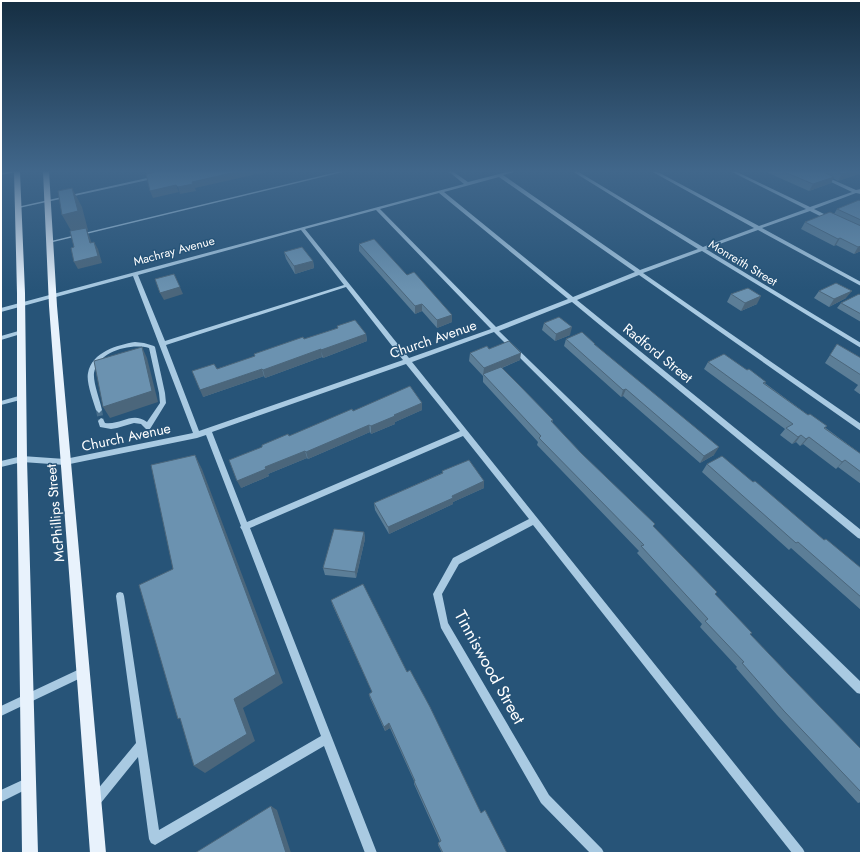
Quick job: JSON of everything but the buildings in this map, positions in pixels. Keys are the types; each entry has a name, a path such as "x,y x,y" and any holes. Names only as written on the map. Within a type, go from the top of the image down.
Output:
{"main road":[{"name":"McPhillips Street","path":"19,211 22,304 22,459 30,853"},
{"name":"McPhillips Street","path":"48,211 52,296 98,853"}],"street":[{"path":"49,242 179,211"},
{"name":"Machray Avenue","path":"1,310 365,211"},
{"path":"379,211 495,330 861,689"},
{"name":"Radford Street","path":"464,211 861,535"},
{"path":"550,211 861,428"},
{"name":"Monreith Street","path":"639,211 861,346"},
{"path":"726,211 861,284"},
{"name":"Church Avenue","path":"1,464 22,459 65,462 197,435 495,330 638,273 806,211"},
{"path":"815,211 837,222"},
{"path":"302,228 799,853"},
{"path":"135,273 197,435"},
{"path":"163,344 348,286"},
{"path":"1,338 22,332"},
{"path":"99,410 91,373 96,363 104,355 120,347 134,344 145,344 152,347 163,404 148,426 142,420 128,421 113,426 102,425 101,421"},
{"path":"1,403 22,397"},
{"path":"208,431 371,853"},
{"path":"244,527 465,432"},
{"name":"Tinniswood Street","path":"535,520 456,561 438,594 444,625 545,799 598,853"},
{"path":"120,596 155,839 326,739"},
{"path":"1,711 84,672"},
{"path":"94,802 141,745"},
{"path":"1,796 29,782"}],"tunnel":[{"path":"99,410 101,421"}]}
